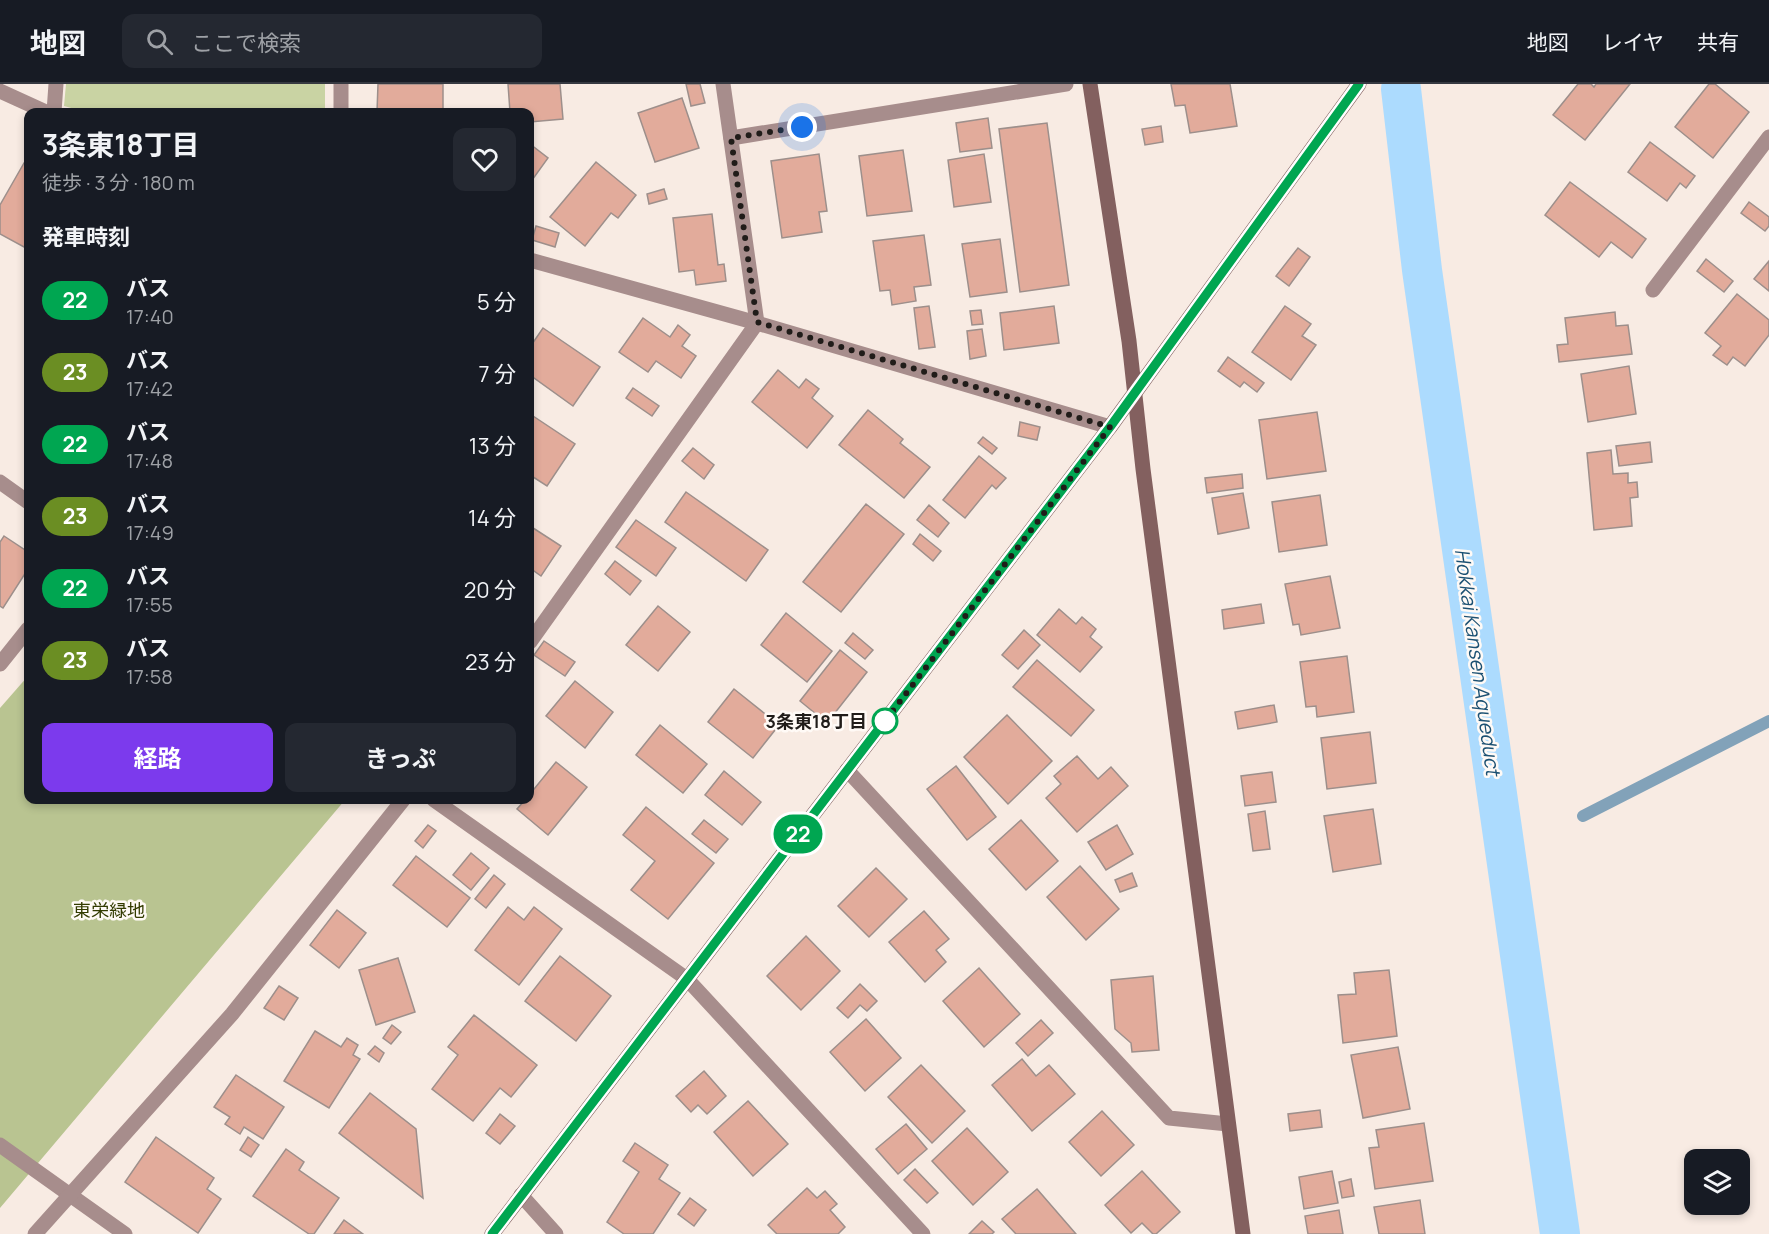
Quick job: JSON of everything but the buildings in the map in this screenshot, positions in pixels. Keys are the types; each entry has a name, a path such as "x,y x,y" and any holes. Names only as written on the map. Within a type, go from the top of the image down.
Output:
{"street":[{"path":"54,108 56,84"},
{"path":"341,84 341,108"},
{"path":"534,636 757,322 723,84"},
{"path":"731,138 1066,84"},
{"path":"1090,84 1135,391 1143,469 1243,1234"},
{"path":"492,1234 1110,427 1358,85"},
{"path":"0,91 37,108"},
{"path":"1653,290 1769,137"},
{"path":"534,261 757,322 1110,427"},
{"path":"0,482 24,499"},
{"path":"0,664 24,634"},
{"path":"847,770 1169,1118 1228,1124"},
{"path":"35,1234 232,1014 400,804"},
{"path":"440,804 687,979 923,1234"},
{"path":"0,1144 69,1196 125,1234"},
{"path":"521,1196 556,1234"}],"green space":[{"path":"66,84 325,84 325,108 71,108 64,106"},
{"name":"東栄緑地","path":"24,681 24,804 342,804 0,1208 0,708"}],"waterway":[{"name":"Hokkai Kansen Aqueduct","path":"1401,89 1422,270 1560,1234"},
{"path":"1583,816 1769,721"}],"bus line":[{"name":"22","path":"492,1234 1110,427 1359,84"}],"place":[{"name":"3条東18丁目","path":"885,721"}],"route":[{"path":"802,127 731,138 757,322 1110,427 885,721"}]}
